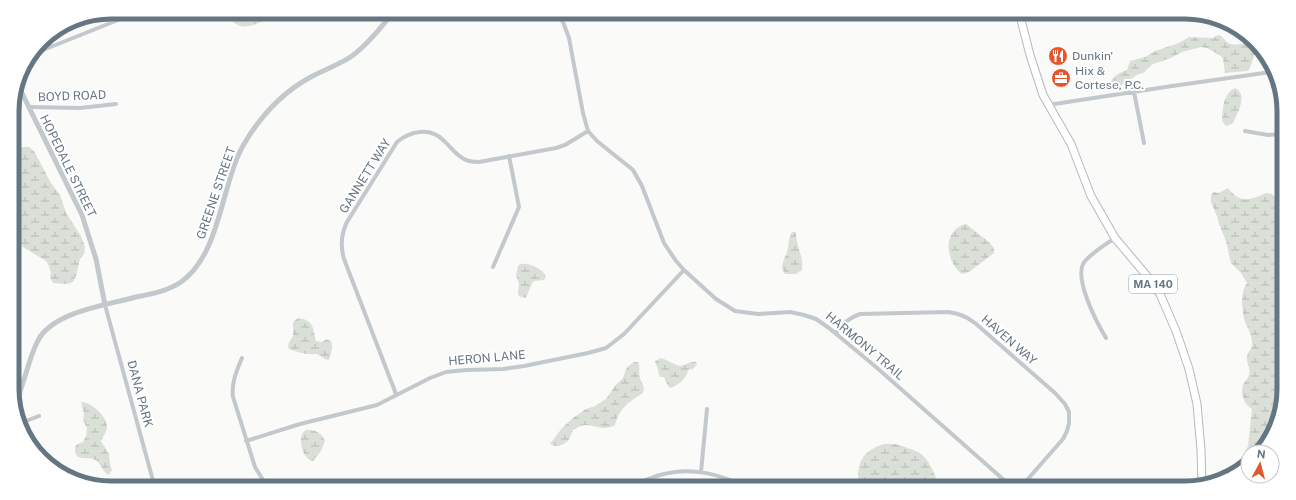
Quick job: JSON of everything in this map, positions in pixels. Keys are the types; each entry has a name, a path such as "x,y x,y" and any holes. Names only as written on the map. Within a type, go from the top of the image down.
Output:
{"main road":[{"name":"MA 140","path":"1021,19 1038,82 1048,106 1071,144 1084,174 1091,196 1115,238 1160,294 1181,345 1193,382 1197,404 1202,479"}],"street":[{"path":"42,51 120,19"},
{"name":"GREENE STREET","path":"20,398 33,351 46,330 65,318 105,305 162,290 180,282 191,273 205,253 216,225 236,159 255,127 285,93 309,78 345,60 362,48 387,19"},
{"path":"561,19 569,38 582,108 588,131"},
{"path":"1048,106 1268,73"},
{"name":"HOPEDALE STREET","path":"21,92 82,215 96,259 105,305"},
{"path":"1134,92 1144,144"},
{"name":"BOYD ROAD","path":"29,108 80,108 116,104"},
{"name":"GANNETT WAY","path":"396,394 344,259 341,250 341,242 344,228 397,142 408,134 420,132 437,135 462,158 479,162 556,148 565,145 588,131"},
{"name":"HARMONY TRAIL","path":"588,131 597,141 633,170 642,186 664,243 684,270 716,299 735,311 758,314 790,312 816,319 836,333 1005,481"},
{"path":"1245,131 1268,135 1277,134"},
{"path":"493,267 518,207 509,156"},
{"path":"1106,338 1098,324 1086,295 1081,280 1081,268 1085,261 1115,238"},
{"name":"HERON LANE","path":"246,441 300,424 377,405 438,374 446,372 503,369 524,366 606,348 624,334 684,270"},
{"name":"DANA PARK","path":"105,305 153,481"},
{"name":"HAVEN WAY","path":"836,333 850,318 860,314 948,312 962,315 975,322 1055,393 1065,404 1069,412 1069,423 1063,439 1026,481"},
{"path":"242,358 235,376 232,393 246,441 258,472 264,481"},
{"path":"701,472 707,408"},
{"path":"25,421 39,416"},
{"path":"644,481 674,472 688,471 720,475 733,481"}],"green space":[{"path":"267,19 251,26 244,27 238,25 233,20"},
{"path":"1218,35 1231,44 1247,43 1255,52 1249,70 1225,73 1223,59 1221,56 1207,48 1201,47 1182,52 1171,58 1153,64 1143,73 1137,75 1120,86 1116,87 1111,85 1114,77 1127,70 1130,61 1145,57 1155,51 1179,43 1189,37 1213,38"},
{"path":"1235,88 1239,91 1242,100 1233,123 1227,126 1222,120 1223,106 1228,94"},
{"path":"29,147 34,151 51,183 60,195 66,213 81,236 85,247 84,254 80,259 73,282 67,284 53,283 50,277 51,273 49,266 46,261 23,247 19,242 19,149"},
{"path":"1228,188 1242,199 1254,198 1268,193 1277,198 1277,395 1272,418 1265,435 1259,444 1248,444 1252,409 1245,402 1242,392 1243,385 1248,377 1249,368 1247,356 1252,345 1251,335 1244,319 1242,305 1243,291 1247,283 1241,273 1231,263 1226,241 1211,202 1213,192 1219,193"},
{"path":"966,224 989,242 994,248 994,253 969,272 962,274 956,269 952,262 949,254 949,246 953,232 958,227"},
{"path":"792,232 796,233 802,261 802,270 796,274 785,274 782,269 782,264"},
{"path":"520,264 527,264 534,267 546,276 544,280 534,281 532,283 526,298 518,295 519,284 516,275"},
{"path":"298,318 310,323 316,341 322,342 327,339 331,341 332,348 329,360 317,354 306,354 288,348 289,342 293,336 293,322"},
{"path":"661,358 680,366 694,362 697,364 693,369 688,370 682,381 671,388 668,386 664,377 660,377 659,375 655,361"},
{"path":"634,362 638,362 639,364 639,376 644,390 643,393 625,406 619,414 615,425 605,428 589,425 580,426 573,430 569,439 563,444 555,446 550,444 562,428 573,418 586,409 595,406 606,399 623,378 627,367"},
{"path":"81,402 89,404 98,410 106,423 106,431 101,441 109,454 112,470 109,475 94,459 80,458 76,454 76,446 77,444 83,442 86,436 87,428 83,420 84,414"},
{"path":"306,430 317,432 325,441 321,451 313,461 309,460 303,452 301,437"},
{"path":"886,444 896,444 918,452 926,458 937,481 859,481 859,467 864,456 874,448"}],"place":[{"name":"Dunkin'","path":"1058,56"},
{"name":"Hix & Cortese, P.C.","path":"1061,78"}]}
